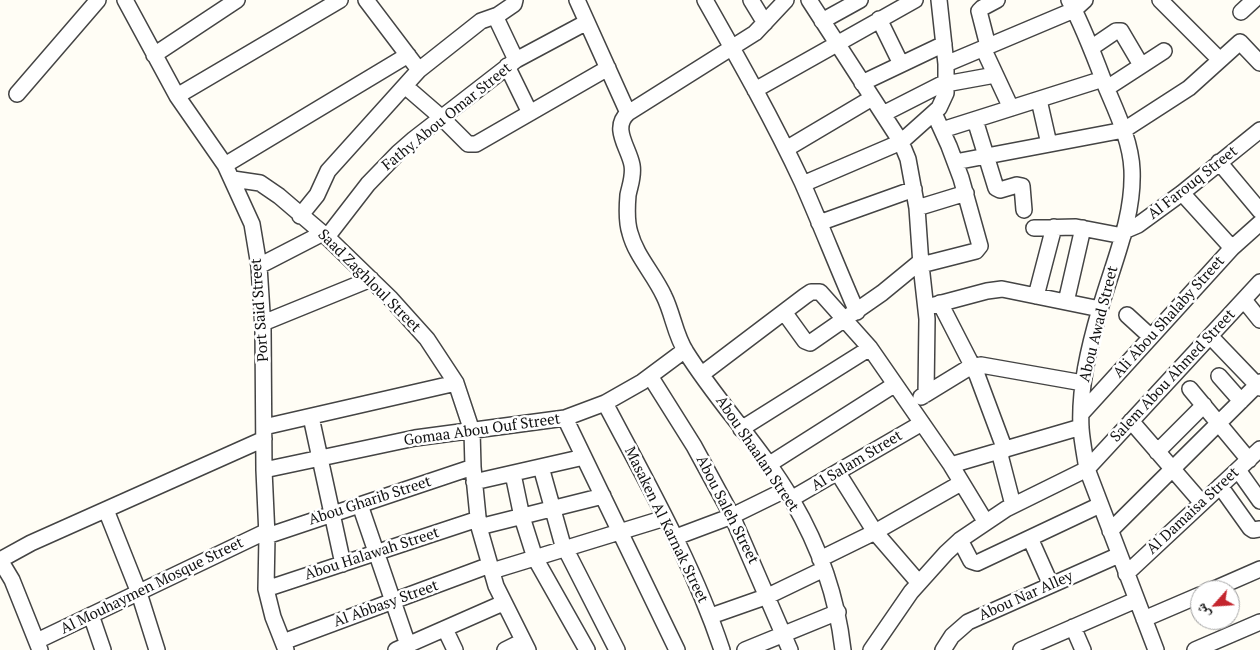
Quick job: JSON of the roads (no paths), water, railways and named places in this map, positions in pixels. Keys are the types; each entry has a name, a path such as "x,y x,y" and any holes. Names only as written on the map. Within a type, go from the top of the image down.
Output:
{"street":[{"path":"17,94 98,0"},
{"name":"Port Said Street","path":"125,0 177,96 225,164 252,224 263,323 264,470 267,533 266,589 273,617 285,646"},
{"path":"154,55 237,0"},
{"path":"177,96 340,0"},
{"path":"366,0 420,70"},
{"path":"300,216 317,195 328,171 420,70 481,22 498,15 512,6 515,0"},
{"path":"705,0 756,90 803,184 819,223 851,316 870,348 951,465 986,521"},
{"path":"751,0 765,23"},
{"path":"582,2 587,22 628,113 755,33 786,0"},
{"path":"809,0 901,142 908,159 917,208 921,263 933,305 973,366 1002,450 1013,505"},
{"path":"822,21 860,0"},
{"path":"756,90 915,0"},
{"path":"803,184 901,142 934,113 944,101 946,64 939,0"},
{"path":"997,0 980,11 986,47 995,75 1011,108"},
{"path":"1160,0 1220,60"},
{"path":"1241,12 1254,0"},
{"path":"946,64 986,47 1076,3"},
{"name":"Abou Awad Street","path":"1076,3 1091,48 1124,130 1132,168 1131,203 1100,309 1082,383 1081,420 1087,469 1156,650"},
{"path":"498,15 497,23 530,113"},
{"path":"879,19 901,64"},
{"name":"Fathy Abou Omar Street","path":"325,235 382,168 398,153 512,63 587,22"},
{"path":"1091,48 1116,31 1121,31 1141,66"},
{"path":"956,162 1124,130 1189,88 1238,43 1243,43 1260,63"},
{"path":"862,83 944,44"},
{"path":"942,130 1039,100 1105,84 1141,66 1164,51"},
{"path":"225,164 408,55"},
{"path":"405,86 465,141 476,144 608,68"},
{"path":"883,114 928,90 946,84 995,75"},
{"path":"786,149 872,98"},
{"path":"1039,100 1049,144"},
{"name":"Abou Shaalan Street","path":"628,113 622,119 620,128 633,170 628,202 630,233 640,256 665,296 684,350 788,495 822,564 838,612 843,650"},
{"path":"784,312 808,343 851,316 921,263 973,252 979,249 980,243 956,162 934,113"},
{"path":"975,120 995,186 1003,190 1017,185 1022,186 1024,210"},
{"name":"Al Farouq Street","path":"1123,234 1182,193 1219,162 1258,136"},
{"path":"1219,162 1260,211"},
{"name":"Saad Zaghloul Street","path":"233,179 260,182 325,235 391,299 427,339 456,383 472,431 478,523 503,603 525,646"},
{"path":"819,223 914,189"},
{"path":"917,208 966,193"},
{"path":"1182,193 1232,248"},
{"name":"Ali Abou Shalaby Street","path":"1081,420 1151,337 1232,248 1260,223"},
{"path":"1036,296 1054,227"},
{"path":"1034,228 1083,228 1123,234"},
{"path":"1066,302 1083,228"},
{"path":"258,266 325,235"},
{"path":"263,323 370,279"},
{"name":"Salem Abou Ahmed Street","path":"1087,469 1260,282"},
{"path":"933,305 994,290 1010,290 1100,309"},
{"path":"702,374 805,296 816,292 824,295 851,316"},
{"path":"1244,300 1260,320"},
{"path":"926,394 933,305"},
{"path":"1127,316 1151,337"},
{"path":"1110,531 1218,423 1259,385 1210,336"},
{"path":"742,429 870,348"},
{"name":"Gomaa Abou Ouf Street","path":"264,470 415,438 565,418 605,403 650,376 684,350"},
{"path":"909,404 973,366 984,365 1082,383"},
{"name":"Abou Saleh Street","path":"650,376 694,446 732,516 790,650"},
{"path":"1219,376 1241,401"},
{"path":"38,646 12,580 0,560 31,543 106,510 264,433 311,417 456,383"},
{"path":"768,465 894,384"},
{"path":"1190,389 1218,423 1243,465 1260,501"},
{"name":"Masaken Al Karnak Street","path":"605,403 676,537 711,616 722,650"},
{"path":"1157,452 1204,405"},
{"path":"311,417 343,564"},
{"path":"565,418 677,650"},
{"path":"951,465 1002,450 1081,420"},
{"path":"1131,421 1202,503"},
{"name":"Al Salam Street","path":"676,537 788,495 838,473 922,423"},
{"name":"Al Damaisa Street","path":"1126,574 1260,449"},
{"name":"Abou Gharib Street","path":"267,533 474,474 513,474 584,457"},
{"path":"541,467 564,549 617,650"},
{"path":"871,650 918,583 960,540 986,521 1013,505 1087,469"},
{"path":"838,473 875,532 918,583"},
{"path":"513,474 522,516 535,558 587,650"},
{"path":"711,616 768,596 961,483"},
{"path":"1220,486 1250,528 1253,530 1260,529"},
{"path":"478,523 522,516 602,496"},
{"path":"360,505 393,601 411,646 503,603"},
{"path":"960,540 971,561 977,563 1100,505"},
{"path":"106,510 139,593 157,650"},
{"name":"Al Abbasy Street","path":"285,646 393,601 491,568 535,558 665,518"},
{"name":"Abou Halawah Street","path":"266,589 376,553 478,523"},
{"name":"Al Mouhaymen Mosque Street","path":"38,646 92,616 267,533"},
{"path":"1030,538 1051,585"},
{"name":"Abou Nar Alley","path":"943,650 952,636 968,622 1119,555"},
{"path":"1235,580 1260,569"},
{"path":"1144,619 1190,599"},
{"path":"1027,649 1136,600"},
{"path":"745,650 838,612"},
{"path":"92,616 103,650"},
{"path":"1195,650 1260,622"},
{"path":"1073,628 1083,650"},
{"path":"444,629 455,650"},
{"path":"505,650 525,646"}]}
